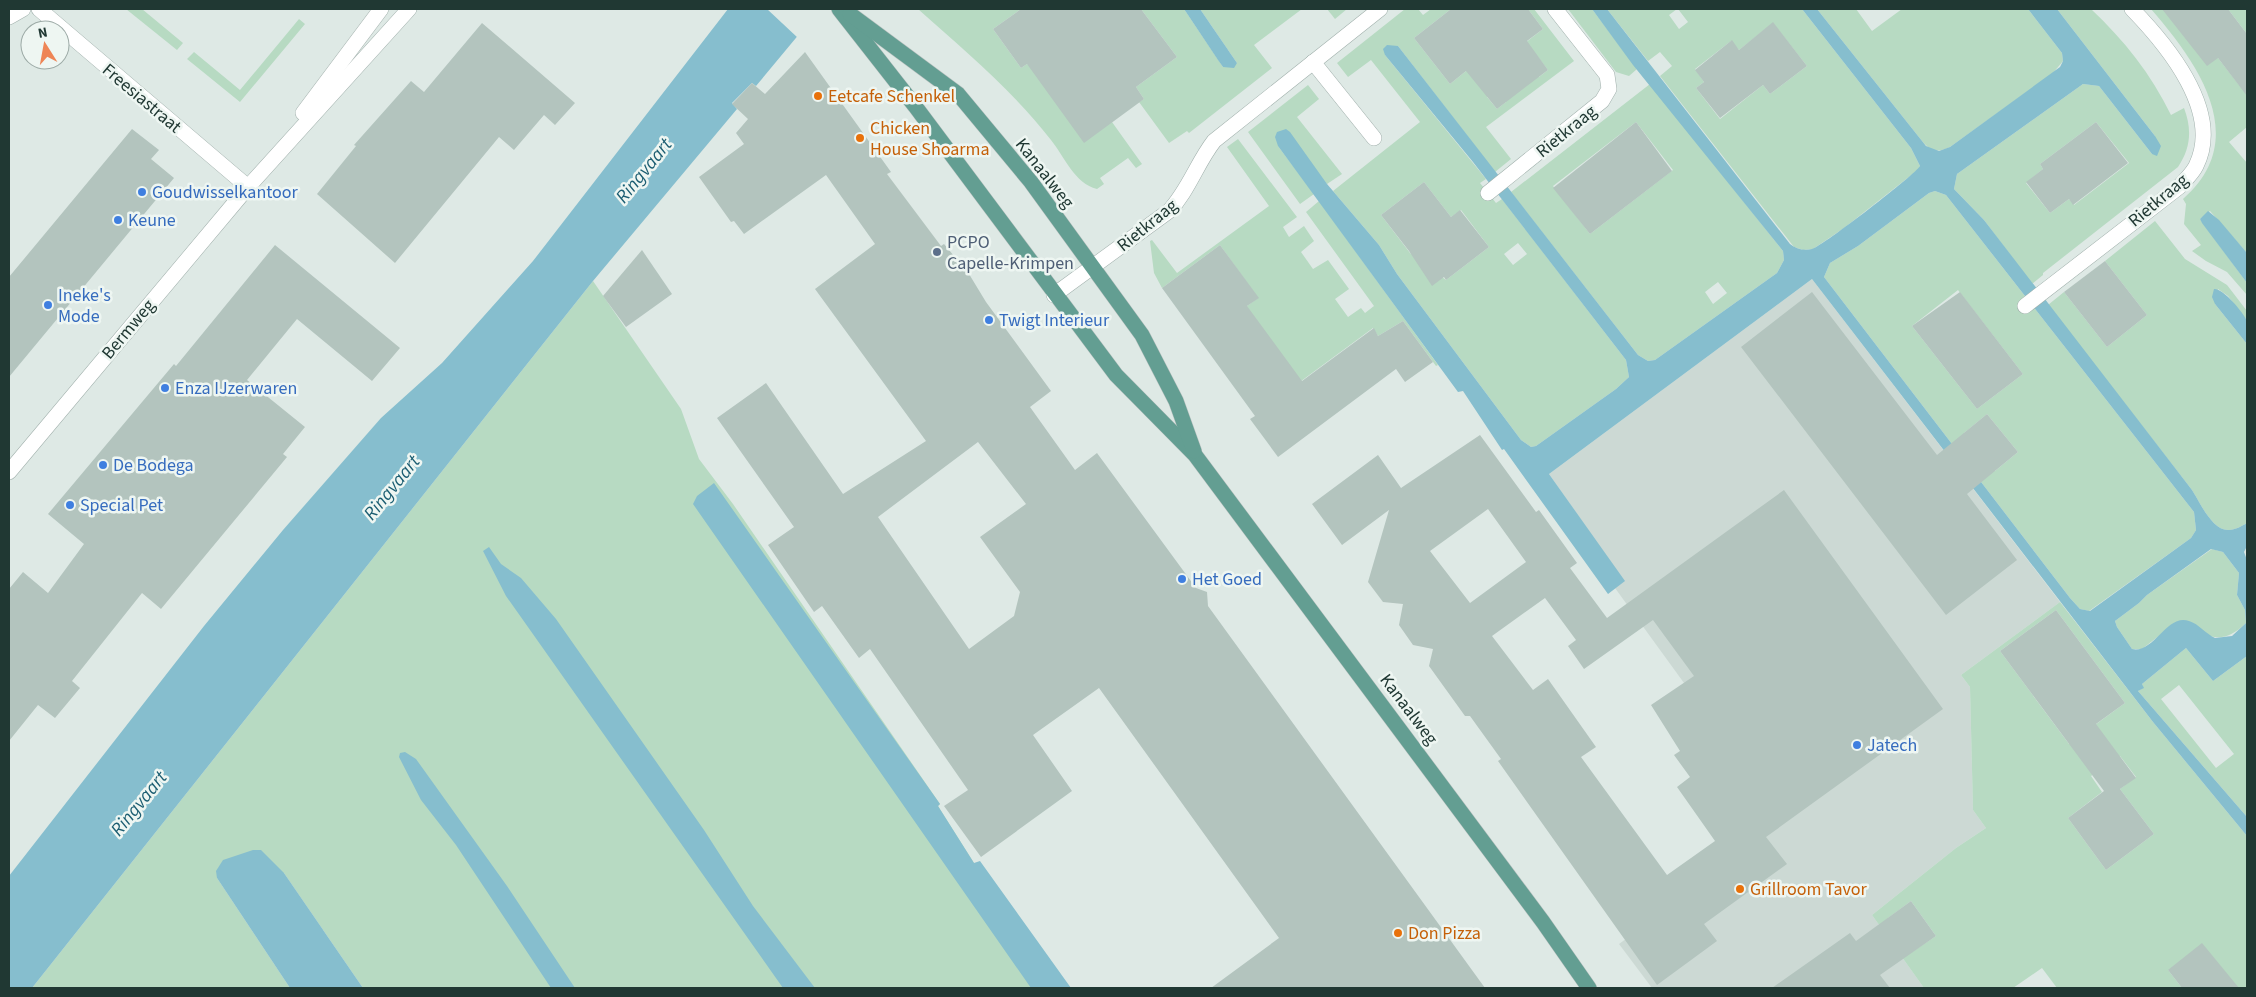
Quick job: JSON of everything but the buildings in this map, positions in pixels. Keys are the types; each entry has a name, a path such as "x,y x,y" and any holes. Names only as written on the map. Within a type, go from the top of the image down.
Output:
{"main road":[{"name":"Kanaalweg","path":"839,9 915,106 1054,295 1116,375 1195,455 1543,922 1589,988"},
{"name":"Kanaalweg","path":"843,9 958,94 1034,186 1142,334 1176,401 1195,455"}],"street":[{"path":"9,17 23,9"},
{"name":"Freesiastraat","path":"39,9 248,187"},
{"name":"Bermweg","path":"248,187 381,9"},
{"name":"Bermweg","path":"9,472 248,187 409,9"},
{"name":"Rietkraag","path":"1054,295 1169,212 1180,200 1203,155 1214,141 1380,9"},
{"name":"Rietkraag","path":"1488,193 1602,101 1608,89 1605,71 1555,9"},
{"name":"Rietkraag","path":"2024,306 2179,187 2196,167 2203,130 2193,94 2175,60 2132,9"},
{"path":"1313,62 1374,138"}],"shaded area":[{"path":"1812,279 2060,602 1961,675 1970,687 1973,810 1986,828 1956,848 1872,915 1924,988 1652,988 1619,944 1785,822 1615,588 1624,581 1549,474"}],"green space":[{"path":"126,9 142,9 183,43 177,50"},
{"path":"918,9 1021,9 993,29 1021,68 1027,64 1112,122 1142,164 1136,168 1128,158 1100,178 1104,184 1097,189 1089,186 1076,176 1051,140 1021,105 988,72"},
{"path":"1141,9 1184,9 1223,67 1237,63 1200,9 1302,9 1254,45 1272,68 1189,133 1187,131 1169,143 1139,102 1144,99 1136,87 1177,57"},
{"path":"1327,9 1347,9 1335,19"},
{"path":"1405,9 1418,9 1423,15 1431,9 1451,9 1414,38 1450,84 1476,63 1485,74 1543,29 1528,9 1534,9 1574,61 1486,127 1511,159 1495,172 1398,46 1385,55 1486,179 1480,183 1496,203 1502,199 1626,360 1629,377 1616,389 1536,446 1531,447 1521,440 1397,274 1379,245 1333,191 1420,122 1371,60 1348,77 1337,63","holes":["1538,57 1548,70 1539,77","1495,89 1506,102 1497,109 1487,97","1424,182 1451,217 1461,210 1489,247 1446,280 1410,253 1381,215","1518,243 1527,254 1513,265 1504,254"]},
{"path":"1568,9 1592,9 1637,69 1629,76 1616,72"},
{"path":"1607,9 1677,9 1669,15 1679,29 1688,22 1678,9 1802,9 1911,148 1920,166 1919,169 1844,228 1813,249 1803,250 1794,247 1660,76 1672,66 1660,52 1648,61","holes":["1773,23 1807,66 1770,94 1763,85 1720,119 1696,88 1704,82 1695,69 1731,41 1739,50"]},
{"path":"1817,9 1856,9 1872,31 1902,9 2028,9 2062,53 2063,61 2053,73 1950,147 1935,150 1928,147 1922,141"},
{"path":"2057,9 2091,9 2136,58 2155,86 2171,115 2184,108 2187,116 2189,138 2186,153 2178,167 2043,273 2032,284 1984,220 1954,189 1957,174 2083,84 2099,86 2152,154 2155,136","holes":["2096,122 2129,163 2074,205 2069,199 2050,213 2026,183 2043,169 2040,164"]},
{"path":"2151,9 2169,9 2165,12 2218,58 2239,85 2247,79 2247,127 2229,142 2247,163 2247,253 2210,211 2200,219 2247,283 2247,295 2227,272 2192,251 2201,245 2184,224 2186,204 2183,199 2203,176 2214,152 2216,127 2210,102 2200,77 2186,53"},
{"path":"2228,9 2247,9 2247,34"},
{"path":"299,19 305,24 240,102 187,59 194,52 240,90"},
{"path":"1650,84 1783,251 1784,260 1777,273 1655,360 1648,361 1638,355 1511,192","holes":["1636,122 1673,170 1590,234 1553,186","1718,282 1727,293 1713,304 1705,292"]},
{"path":"1308,85 1319,99 1297,117 1342,174 1327,184 1278,146 1314,194 1300,204 1248,132"},
{"path":"1238,139 1297,217 1283,227 1289,237 1304,226 1314,241 1301,252 1313,269 1328,260 1349,289 1335,299 1348,317 1361,308 1365,313 1374,306 1306,212 1319,201 1438,365 1436,366 1403,321 1378,336 1373,328 1255,415 1247,306 1258,298 1220,245 1162,288 1154,273 1150,241 1152,240 1177,273 1269,206 1227,147"},
{"path":"1935,191 1946,195 2194,512 2196,530 2191,538 2089,611 2080,609 2070,598 1824,277 1830,263 1858,246 1929,193","holes":["1958,290 2023,374 1977,409 1912,326","1987,414 2018,452 1995,471 1964,433"]},
{"path":"2155,221 2185,259 2227,285 2247,311 2247,321 2228,296 2218,289 2215,304 2247,344 2247,523 2234,529 2223,529 2212,521 2192,490 2048,305 2064,292 2107,347 2147,315 2105,261"},
{"path":"593,281 681,409 699,459 733,504 940,804 938,806 974,863 1065,988 363,988 284,873 217,878 290,988 32,988"},
{"path":"2212,549 2223,552 2239,573 2237,595 2245,610 2246,623 2237,631 2228,635 2213,637 2178,621 2142,649 2132,649 2115,621 2147,595"},
{"path":"2060,602 2153,722 2247,836 2247,988 2224,988 2232,981 2168,970 2182,988 2057,988 2042,968 2013,988 1924,988 1872,915 1956,848 1986,828 1973,810 1970,687 1961,675","holes":["2056,610 2125,703 2069,744 2000,651","2120,756 2136,777 2120,789 2154,834 2106,870 2068,818 2102,792 2091,776","1911,901 1936,936 1912,952 1888,918"]},
{"path":"2186,648 2213,681 2247,656 2247,817 2138,691 2143,688 2142,684","holes":["2179,685 2234,754 2216,768 2161,699"]}],"water":[{"name":"Ringvaart","path":"728,9 820,9 756,86 752,83 732,103 737,109 593,281 32,988 9,988 9,876 204,626 283,530 381,418 442,363 533,261"},
{"path":"1184,9 1200,9 1237,63 1234,68 1223,67"},
{"path":"1592,9 1607,9 1790,244 1800,249 1809,250 1820,245 1887,195 1920,166 1911,148 1802,9 1817,9 1926,146 1939,151 1950,147 2060,67 2063,61 2062,53 2028,9 2057,9 2155,136 2161,146 2157,156 2152,154 2099,86 2083,84 1957,174 1954,189 1984,220 2192,490 2212,521 2217,526 2229,530 2236,529 2247,523 2247,546 2244,552 2247,560 2247,656 2213,681 2186,648 2142,684 2144,688 2138,691 2247,817 2247,836 2153,722 1812,279 1549,474 1625,581 1608,594 1504,449 1502,450 1463,391 1458,392 1278,146 1275,137 1277,132 1286,129 1290,132 1327,184 1379,245 1397,274 1521,440 1531,447 1536,446 1616,389 1629,377 1626,360 1473,162 1385,55 1383,49 1387,45 1398,46 1638,355 1648,361 1655,360 1777,273 1784,260 1783,251 1633,65","holes":["1935,191 1946,195 2194,512 2196,530 2191,538 2090,611 2080,609 2070,598 1824,277 1830,263 1858,246 1929,193","2211,549 2223,552 2239,573 2237,595 2245,610 2246,623 2232,636 2215,638 2193,622 2181,620 2167,628 2147,646 2140,649 2132,649 2115,621 2147,595"]},
{"path":"2208,211 2219,220 2247,253 2247,283 2202,223 2200,219"},
{"path":"2214,289 2227,296 2245,317 2248,326 2247,344 2215,304 2212,297"},
{"path":"714,483 940,804 938,806 974,863 980,861 1071,988 1031,988 693,504 697,496"},
{"path":"489,547 501,564 521,578 556,619 704,830 753,906 815,988 783,988 506,596 483,551"},
{"path":"405,752 416,759 507,886 575,988 551,988 456,845 421,800 399,757 400,753"},
{"path":"253,850 261,850 284,873 363,988 290,988 217,878 216,871 223,860"}],"pier":[{"path":"767,9 822,9 798,38"}],"place":[{"name":"Eetcafe Schenkel","path":"818,96"},
{"name":"Chicken House Shoarma","path":"860,138"},
{"name":"Goudwisselkantoor","path":"142,192"},
{"name":"Keune","path":"118,220"},
{"name":"PCPO Capelle-Krimpen","path":"937,252"},
{"name":"Ineke's Mode","path":"48,305"},
{"name":"Twigt Interieur","path":"989,320"},
{"name":"Enza IJzerwaren","path":"165,388"},
{"name":"De Bodega","path":"103,465"},
{"name":"Special Pet","path":"70,505"},
{"name":"Het Goed","path":"1182,579"},
{"name":"Jatech","path":"1857,745"},
{"name":"Grillroom Tavor","path":"1740,889"},
{"name":"Don Pizza","path":"1398,933"}]}
